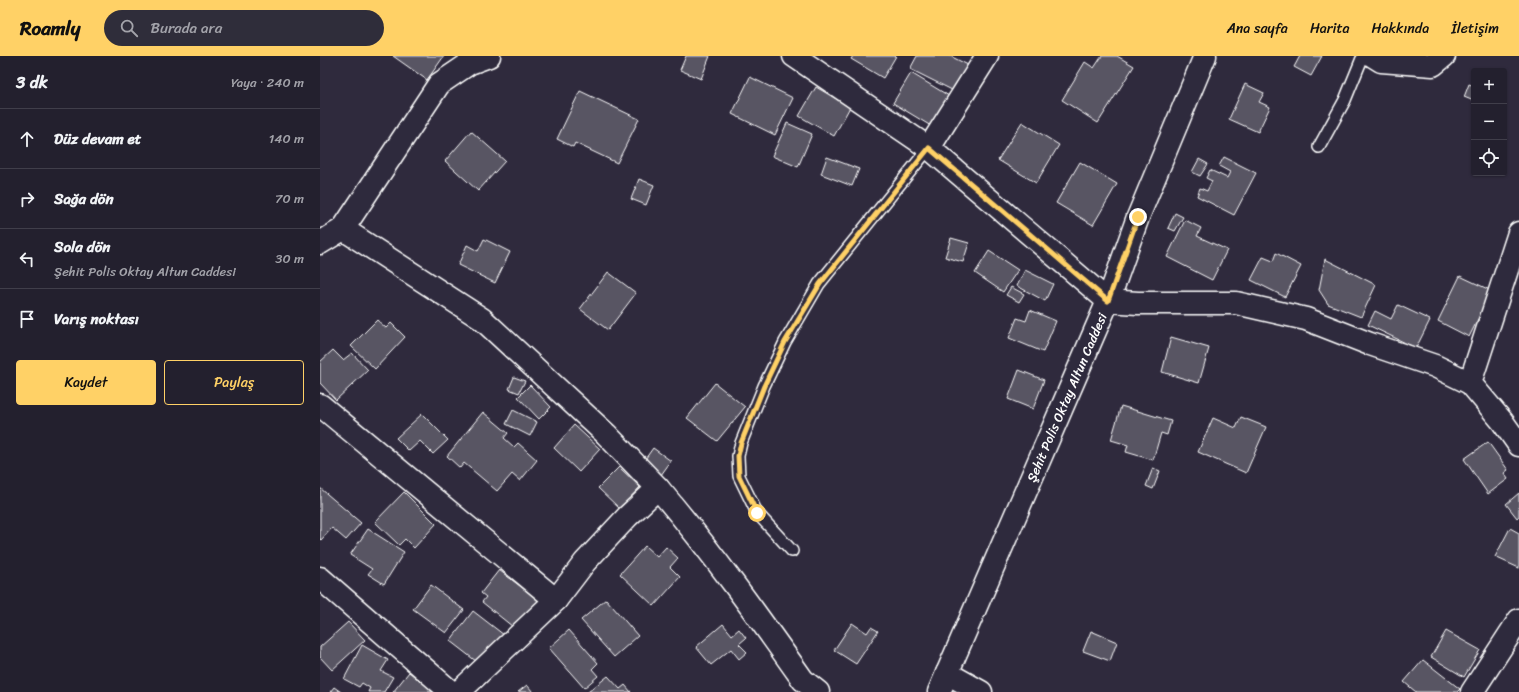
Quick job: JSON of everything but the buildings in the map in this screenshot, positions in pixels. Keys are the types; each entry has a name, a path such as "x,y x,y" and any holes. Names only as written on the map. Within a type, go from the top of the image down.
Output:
{"street":[{"path":"794,56 929,148 1108,301 1138,303 1236,303 1299,317 1435,366 1470,383 1502,421 1519,445"},
{"path":"929,148 987,56"},
{"name":"Şehit Polis Oktay Altun Caddesi","path":"943,682 1108,301 1138,217 1205,56"},
{"path":"1373,56 1381,61 1433,65 1444,56"},
{"path":"320,243 343,229 439,84 479,57"},
{"path":"343,229 482,319 606,434 658,488 735,584 803,680 818,692"},
{"path":"1470,383 1519,233"},
{"path":"320,404 556,600"},
{"path":"459,692 556,600 585,562 628,516 658,488"},
{"path":"320,578 451,692"},
{"path":"1472,692 1519,620"},
{"path":"943,682 981,692"}],"lane":[{"path":"1319,147 1345,100 1364,56"},
{"path":"792,551 757,513 739,476 738,456 741,443 764,386 785,342 820,284 929,148"}],"route":[{"path":"757,513 739,476 738,456 741,443 764,386 785,342 820,284 929,148 1108,301 1138,217"}]}
